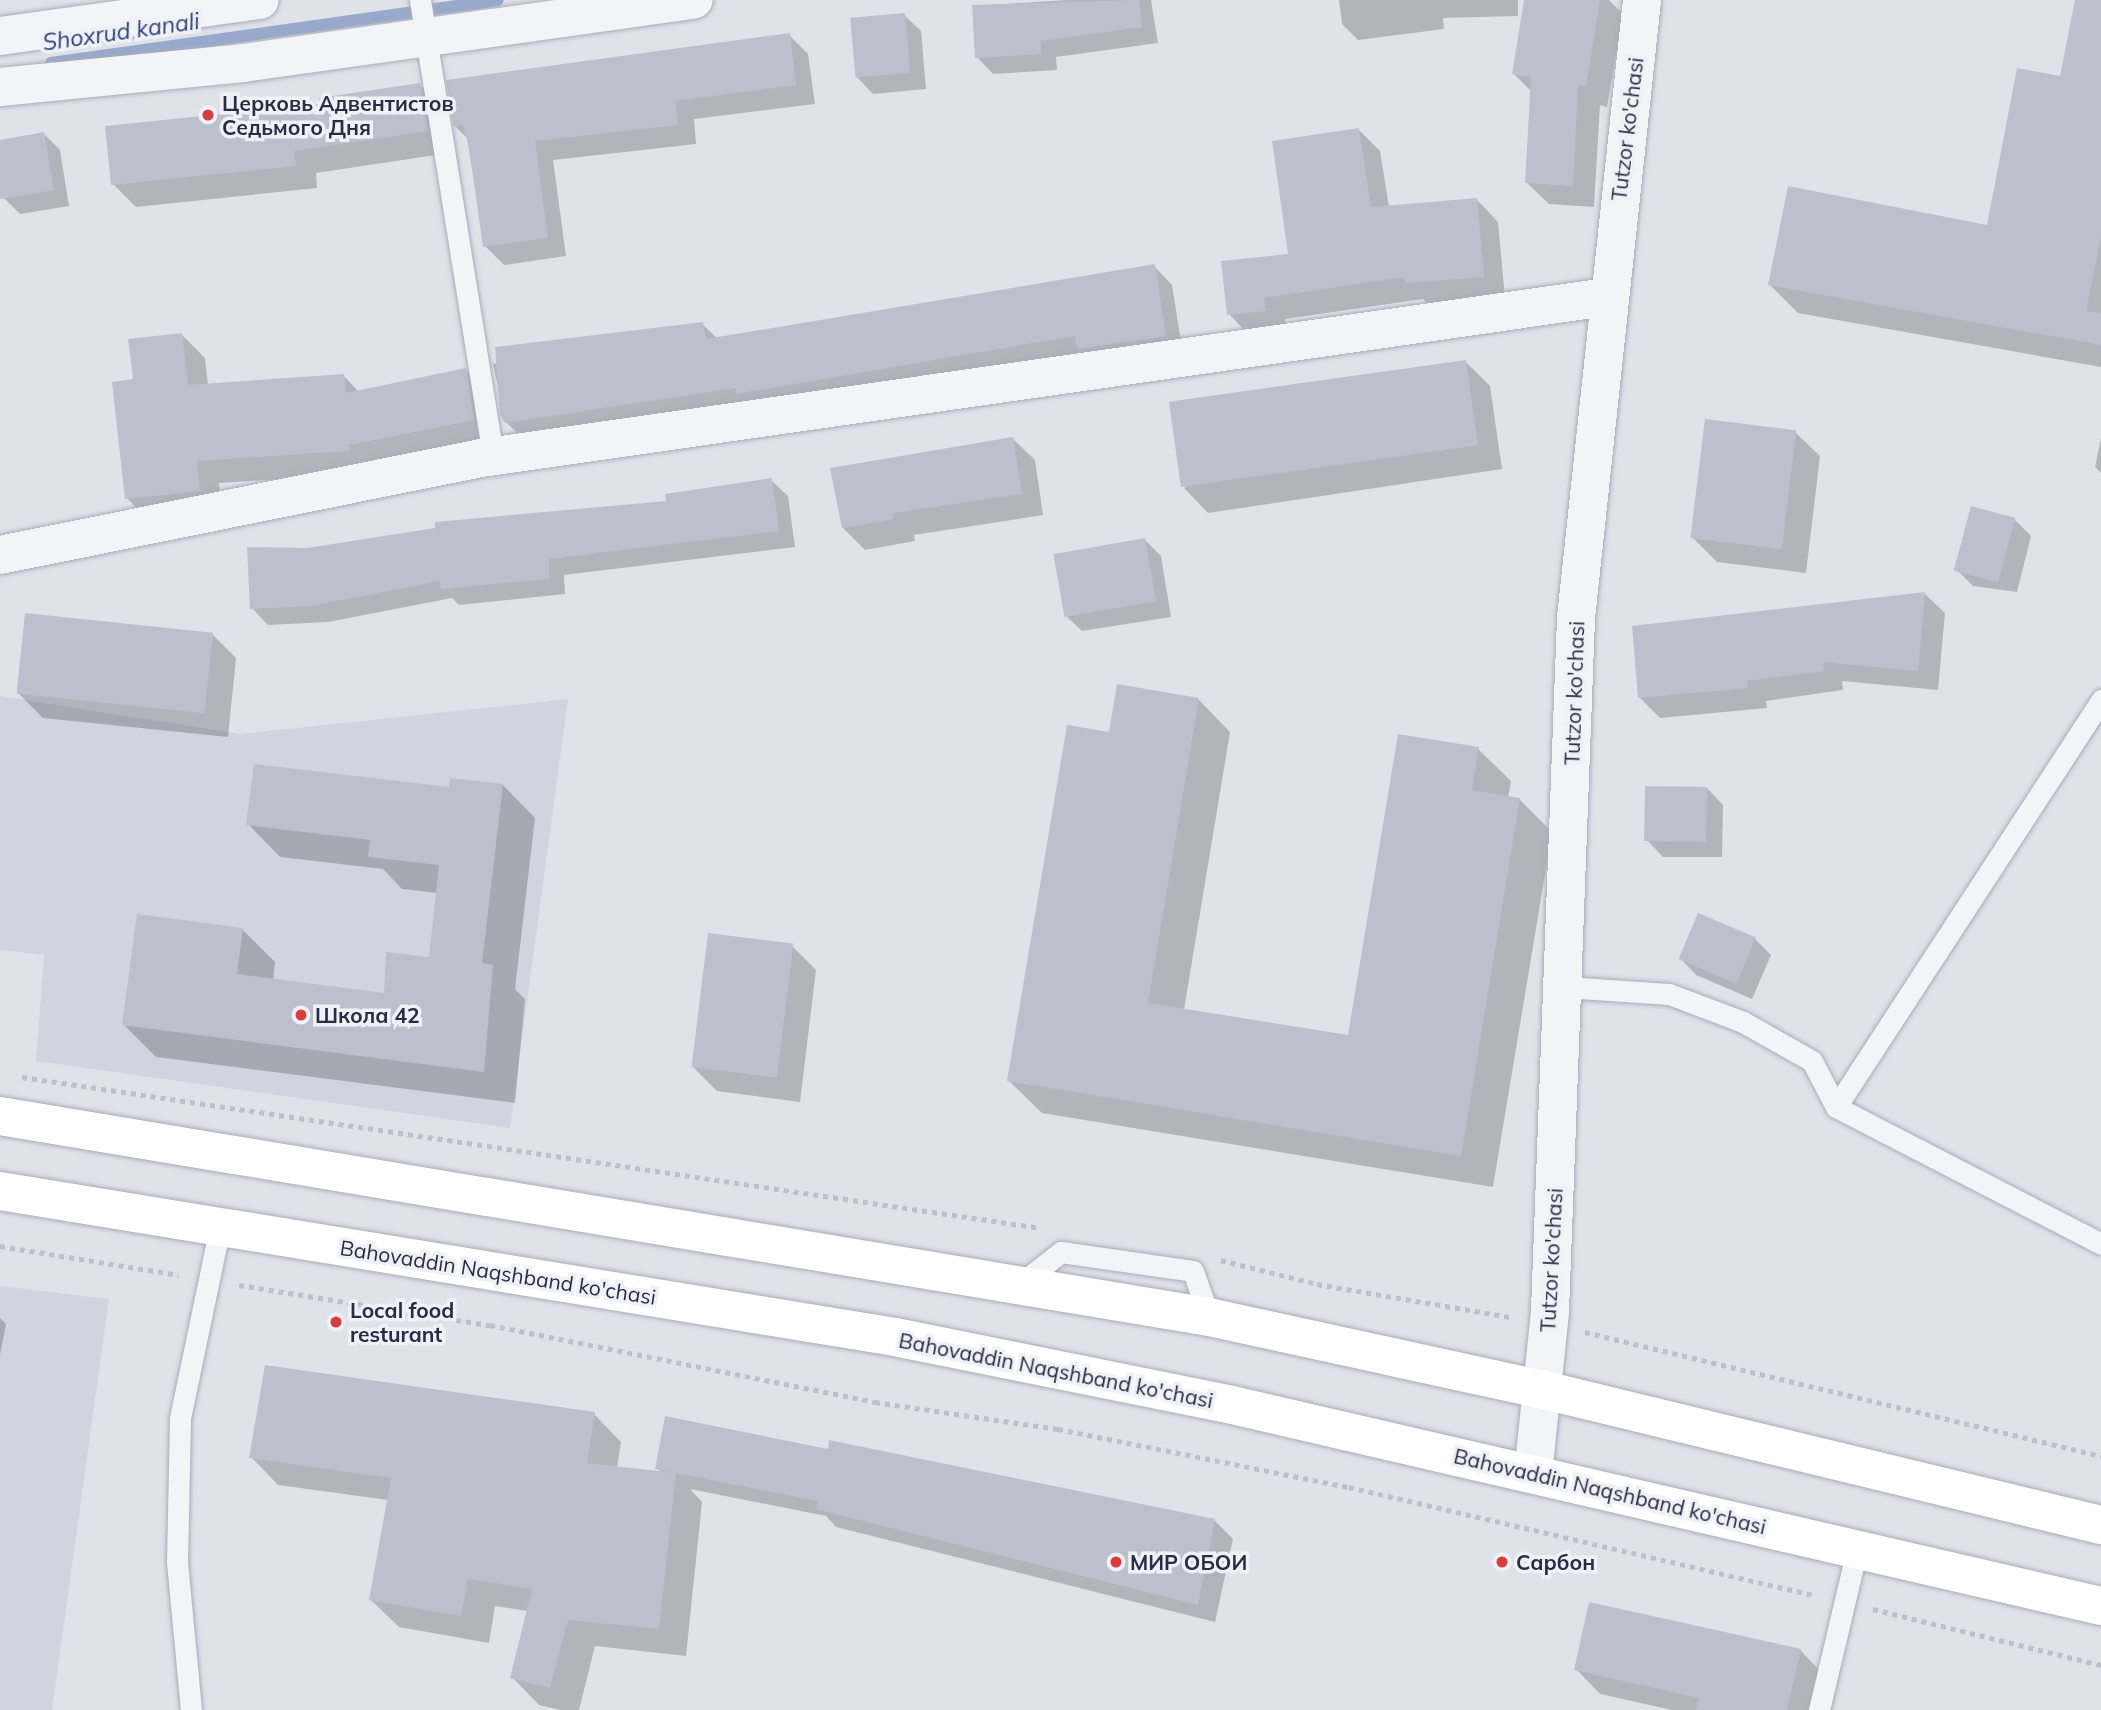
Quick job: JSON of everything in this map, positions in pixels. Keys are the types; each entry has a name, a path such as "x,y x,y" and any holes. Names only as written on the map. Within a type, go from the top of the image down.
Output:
{"main road":[{"path":"0,1116 1209,1317 1540,1389 2101,1525"},
{"name":"Bahovaddin Naqshband ko'chasi","path":"0,1191 895,1337 1533,1474 2101,1606"}],"street":[{"path":"0,36 260,0"},
{"path":"0,87 426,37 694,0"},
{"name":"Tutzor ko'chasi","path":"1533,1474 1549,1324 1565,987 1576,618 1607,297 1642,0"},
{"path":"0,555 493,457 1607,297"}],"lane":[{"path":"421,0 493,457"},
{"path":"1836,1107 2101,700"},
{"path":"1565,987 1669,994 1743,1022 1812,1061 1836,1107 2101,1244"},
{"path":"191,1710 177,1562 180,1418 220,1226"},
{"path":"1819,1710 1857,1549"}],"path":[{"path":"14,1076 1046,1228"},
{"path":"0,1246 185,1276"},
{"path":"1212,1257 1317,1284 1549,1324 2101,1456"},
{"path":"225,1283 490,1325 875,1402 1058,1429 1349,1487 1844,1602 2101,1665"}],"shaded area":[{"path":"0,696 241,734 568,699 510,1128 36,1061 44,955 0,950"},
{"path":"0,1286 109,1299 52,1710 0,1710"}],"building":[{"path":"1139,0 1142,27 1041,41 1041,54 975,58 972,5"},
{"path":"1524,0 1600,0 1586,86 1578,85 1573,186 1525,183 1531,77 1512,74"},
{"path":"2075,0 2101,0 2101,237 2086,311 2101,313 2101,345 1768,285 1788,186 1987,225 2017,68 2060,76"},
{"path":"905,13 910,73 855,78 850,18"},
{"path":"790,33 796,85 675,101 678,125 535,141 548,238 483,247 469,147 463,125 454,127 446,80"},
{"path":"420,83 428,131 294,151 296,166 111,185 105,126 320,104 319,98"},
{"path":"1359,128 1371,207 1477,198 1484,277 1405,283 1404,277 1264,298 1266,311 1227,315 1221,261 1288,254 1272,141"},
{"path":"44,132 54,190 0,199 0,140"},
{"path":"1155,264 1166,336 1077,349 1075,336 736,394 736,388 505,423 500,415 495,347 703,322 706,339"},
{"path":"182,333 188,385 344,374 346,393 466,368 474,420 349,445 349,451 197,461 200,491 125,499 112,382 133,379 128,339"},
{"path":"1466,360 1478,445 1181,487 1169,402"},
{"path":"1705,419 1796,430 1782,549 1690,538"},
{"path":"1013,437 1022,494 893,513 894,519 842,528 830,468"},
{"path":"772,478 779,531 549,559 549,579 441,589 440,581 310,606 250,609 247,547 307,548 435,528 435,522 666,501 665,494"},
{"path":"1971,506 2015,518 1998,583 1954,571"},
{"path":"1145,538 1156,601 1065,617 1053,554"},
{"path":"1925,592 1918,671 1823,662 1824,671 1747,681 1748,688 1638,698 1632,626"},
{"path":"25,613 213,633 204,713 17,694"},
{"path":"1117,684 1199,698 1148,1003 1348,1035 1398,734 1479,747 1472,790 1520,798 1461,1156 1007,1081 1067,725 1109,732"},
{"path":"254,764 449,787 450,778 503,784 482,963 493,965 484,1072 122,1025 137,914 243,928 237,974 384,993 386,952 429,957 439,865 368,857 370,840 246,825"},
{"path":"1645,786 1707,787 1706,842 1644,841"},
{"path":"1698,913 1756,938 1736,984 1678,959"},
{"path":"708,933 793,943 777,1077 692,1067"},
{"path":"265,1365 595,1412 587,1463 676,1473 659,1629 568,1620 550,1688 510,1678 532,1589 468,1579 461,1616 369,1600 391,1478 249,1458"},
{"name":"МИР ОБОИ","path":"665,1416 828,1449 829,1440 1215,1519 1198,1605 816,1509 818,1501 655,1469"},
{"path":"1589,1602 1801,1649 1787,1710 1696,1710 1699,1698 1574,1670"}],"waterway":[{"name":"Shoxrud kanali","path":"51,63 498,0"}],"place":[{"name":"Церковь Адвентистов Седьмого Дня","path":"208,115"},
{"name":"Школа 42","path":"301,1015"},
{"name":"Local food resturant","path":"336,1322"},
{"name":"МИР ОБОИ","path":"1116,1562"},
{"name":"Сарбон","path":"1502,1562"}]}
